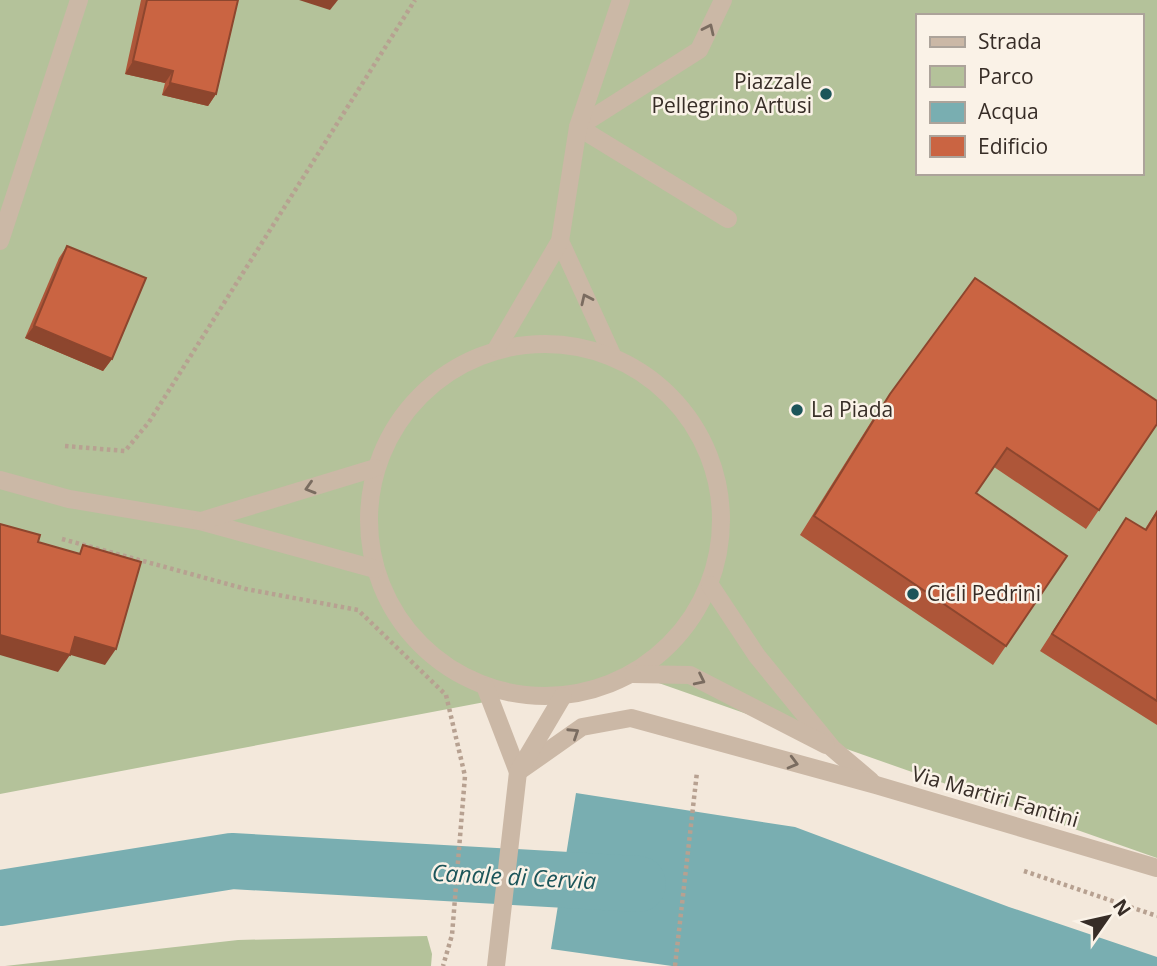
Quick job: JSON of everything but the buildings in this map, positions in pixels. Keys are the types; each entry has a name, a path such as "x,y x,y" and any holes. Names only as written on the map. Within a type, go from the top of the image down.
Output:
{"street":[{"path":"0,241 79,0"},
{"path":"496,348 560,241 578,127 621,0"},
{"path":"578,127 699,50 723,0"},
{"path":"578,127 728,219"},
{"path":"560,241 613,357"},
{"path":"556,342 613,357 660,385 696,426 717,477 722,532 710,585 679,636 633,674 599,689 563,696 523,695 485,686 436,659 399,619 375,569 368,519 375,468 401,415 426,390 443,374 496,348 556,342"},
{"path":"200,521 375,468"},
{"path":"0,472 69,499"},
{"path":"0,480 69,499 200,521 375,569"},
{"path":"710,585 757,656 832,748"},
{"path":"633,674 690,675 832,748"},
{"path":"485,686 518,772"},
{"path":"496,966 518,772 563,696"},
{"path":"518,772 582,727 631,718 876,785"},
{"name":"Via Martiri Fantini","path":"832,748 876,785 1157,868"}],"path":[{"path":"65,446 125,451 149,422 415,0"},
{"path":"58,537 246,589 358,610 446,695 465,776 452,934 443,966"},
{"path":"675,966 698,769"}],"green space":[{"path":"0,0 1157,0 1157,858 633,674 0,794"},
{"path":"427,936 432,954 431,966 5,966 238,940"}],"water":[{"path":"576,793 795,827 1009,907 1157,957 1157,966 672,966 551,949"}],"waterway":[{"name":"Canale di Cervia","path":"0,898 232,861 638,884"}],"place":[{"name":"Piazzale Pellegrino Artusi","path":"826,94"},
{"name":"La Piada","path":"797,410"},
{"name":"Cicli Pedrini","path":"913,594"}]}
